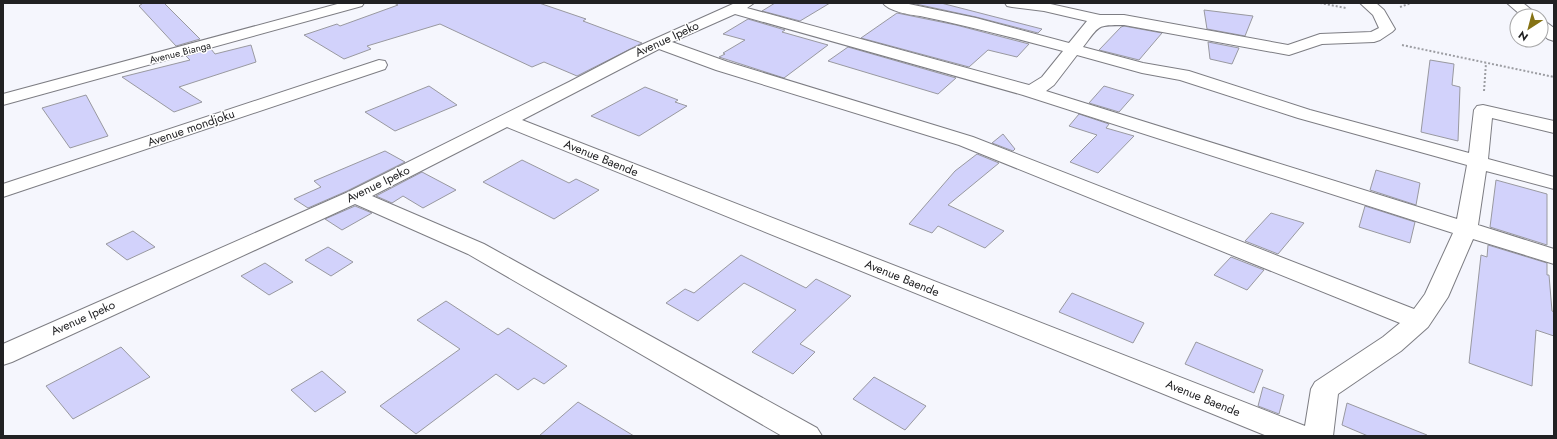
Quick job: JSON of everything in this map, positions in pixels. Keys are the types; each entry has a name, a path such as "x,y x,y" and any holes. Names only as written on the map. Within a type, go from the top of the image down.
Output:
{"street":[{"name":"Avenue Bianga","path":"3,100 266,30 357,3"},
{"path":"890,3 910,10 976,23 1142,68 1183,75 1304,114 1382,137 1478,161 1554,183"},
{"path":"1012,3 1044,7 1100,20 1124,20 1289,50 1320,39 1374,37 1387,29 1379,13 1367,3"},
{"path":"740,6 1029,91 1554,257"},
{"name":"Avenue Ipeko","path":"3,355 355,196 659,43 740,6"},
{"path":"1029,91 1039,88 1048,81 1093,24 1100,20"},
{"path":"659,43 722,66 966,141 1419,321"},
{"name":"Avenue mondjoku","path":"3,191 379,65"},
{"path":"1318,436 1325,389 1392,344 1419,321 1436,297 1466,229 1478,161 1483,110 1554,127"},
{"name":"Avenue Baende","path":"506,120 1298,436"},
{"path":"355,196 476,249 807,436"}],"path":[{"path":"1366,37 1554,77"},
{"path":"1483,110 1486,62"}],"building":[{"path":"143,3 164,3 200,39 176,46 139,6"},
{"path":"394,3 539,3 586,19 583,21 642,43 577,76 544,62 532,67 440,24 367,46 371,49 344,59 304,35 337,24 340,26 398,5"},
{"path":"775,3 830,3 800,21 762,11"},
{"path":"911,3 941,3 1042,29 1038,33 976,17"},
{"path":"1204,10 1253,16 1245,36 1207,29"},
{"path":"897,13 956,25 1029,44 1017,57 988,50 969,67 861,38"},
{"path":"748,19 785,30 782,32 828,45 784,78 719,57 745,40 723,34"},
{"path":"1124,26 1162,33 1139,60 1099,50 1121,27"},
{"path":"1208,42 1239,48 1232,64 1210,59"},
{"path":"251,45 256,62 179,87 202,102 174,112 122,77 190,60 186,56 211,49 215,54"},
{"path":"848,47 956,78 938,94 828,61"},
{"path":"1430,60 1454,64 1452,85 1460,87 1458,141 1421,132"},
{"path":"429,86 457,105 395,131 365,112"},
{"path":"1104,86 1134,95 1119,112 1089,103"},
{"path":"645,87 678,100 675,102 687,106 639,136 591,116"},
{"path":"86,95 108,136 70,148 42,108"},
{"path":"1079,114 1109,124 1106,128 1134,136 1098,173 1070,162 1097,135 1069,126"},
{"path":"1003,134 1015,149 1013,151 992,143"},
{"path":"385,151 405,162 347,191 308,208 294,199 321,187 314,181"},
{"path":"977,154 999,163 948,205 1004,231 985,248 938,226 932,233 909,224 955,171"},
{"path":"522,160 569,183 576,179 599,190 554,219 483,182"},
{"path":"1376,170 1420,183 1416,205 1370,190"},
{"path":"422,172 456,190 423,208 403,196 392,203 376,196"},
{"path":"1496,180 1547,194 1547,245 1490,227"},
{"path":"355,206 372,213 342,230 325,219"},
{"path":"1365,206 1415,222 1410,243 1359,227"},
{"path":"1271,213 1304,223 1278,254 1245,241"},
{"path":"133,231 155,247 127,260 106,244"},
{"path":"1488,245 1547,263 1547,275 1549,275 1552,311 1554,312 1554,336 1536,330 1532,386 1469,363 1481,255 1487,257"},
{"path":"328,247 353,262 331,276 305,260"},
{"path":"741,255 806,288 816,279 851,296 800,344 815,352 793,374 752,352 796,310 744,283 698,321 666,303 685,289 694,293"},
{"path":"1231,257 1264,270 1247,290 1214,275"},
{"path":"265,263 293,282 269,295 241,276"},
{"path":"1072,293 1144,323 1133,343 1059,312"},
{"path":"446,301 498,335 508,328 567,366 544,384 534,378 518,390 496,374 416,434 380,406 460,349 417,320"},
{"path":"1196,342 1263,370 1254,393 1185,364"},
{"path":"121,347 150,377 73,419 46,386"},
{"path":"322,371 346,392 315,412 291,390"},
{"path":"874,377 926,406 905,430 853,399"},
{"path":"1263,387 1284,395 1279,414 1258,406"},
{"path":"578,402 634,436 539,436"},
{"path":"1347,403 1427,436 1368,436 1342,425"}]}
